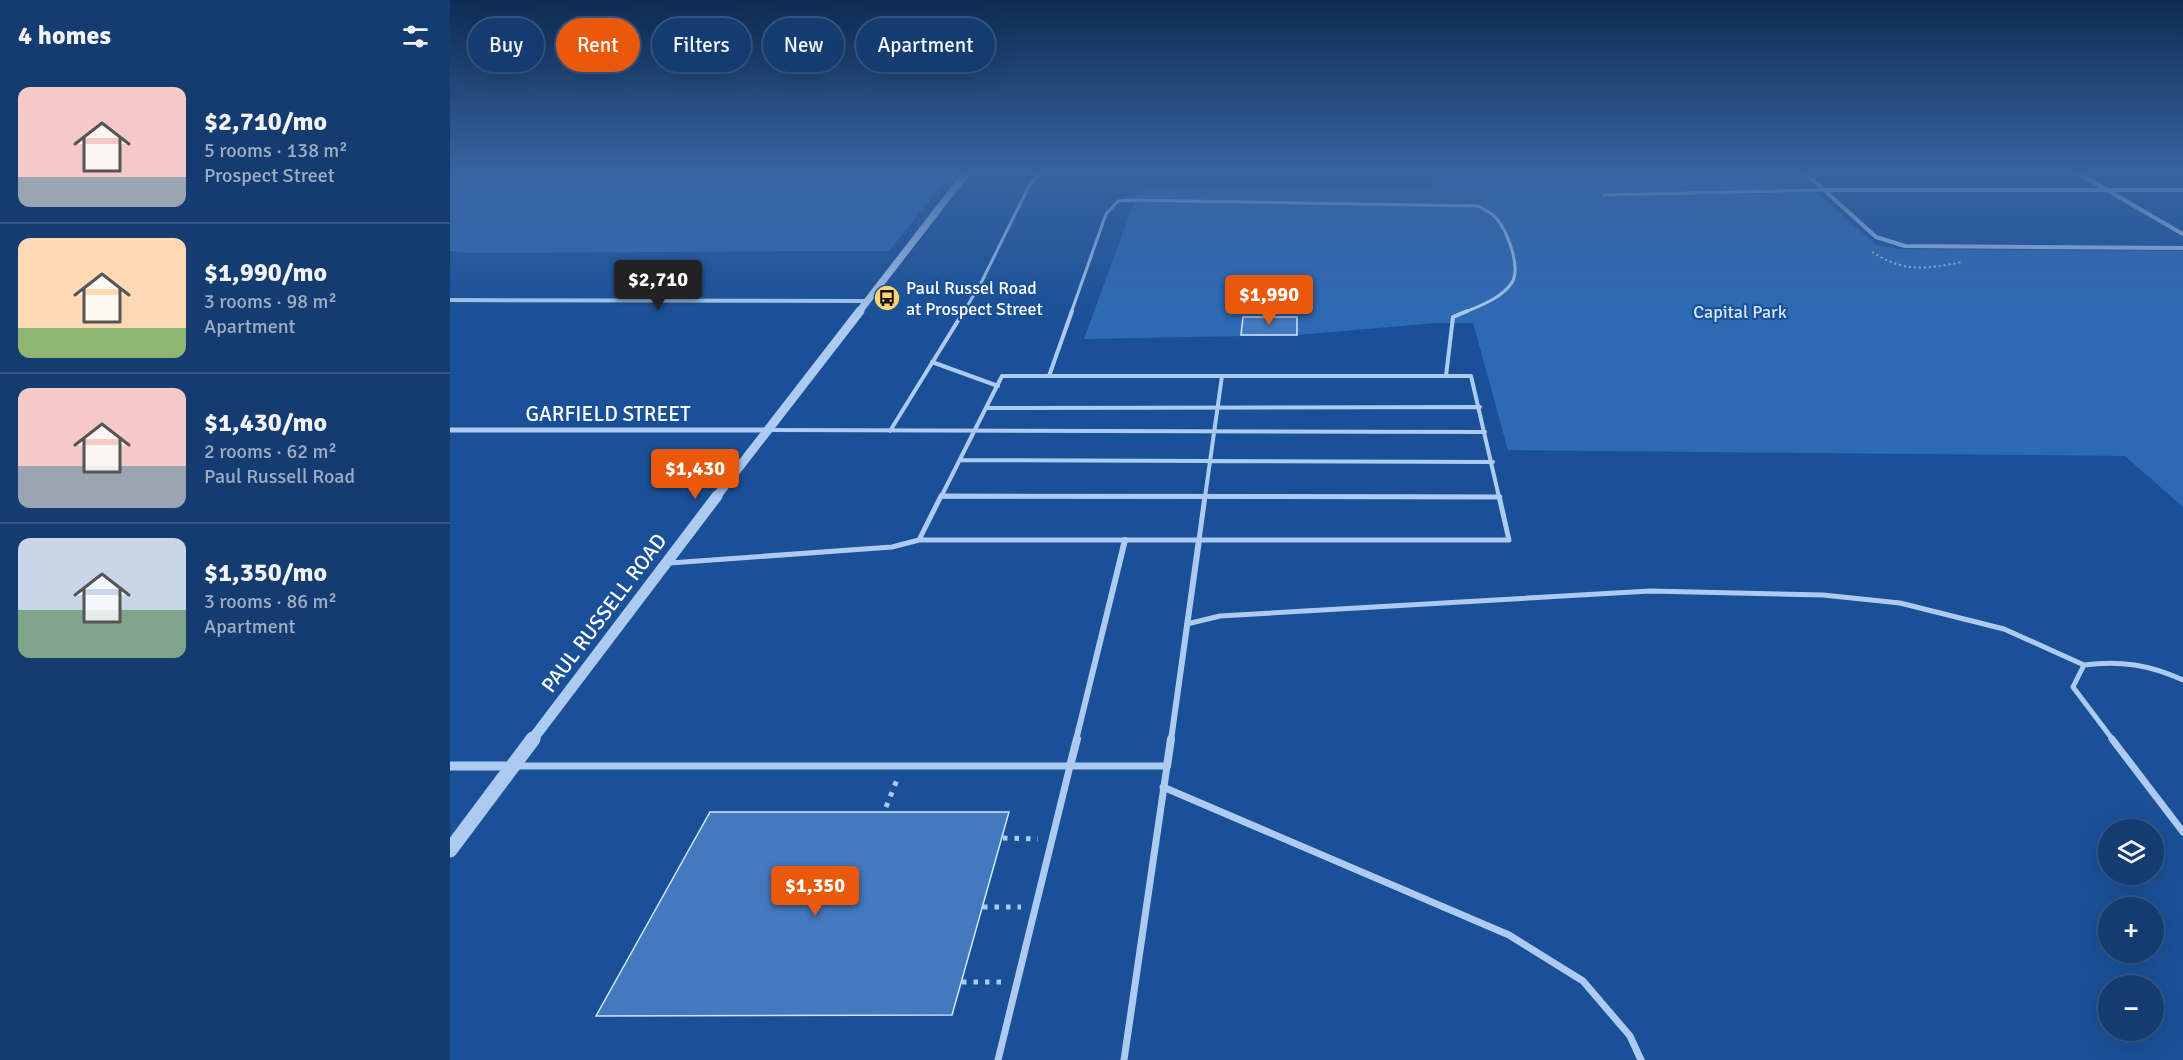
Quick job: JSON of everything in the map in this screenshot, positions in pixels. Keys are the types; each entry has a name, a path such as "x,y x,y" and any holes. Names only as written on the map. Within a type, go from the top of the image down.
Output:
{"street":[{"name":"PAUL RUSSELL ROAD","path":"450,850 766,430 929,221"},
{"path":"1858,221 1870,233 1898,244 1918,248 2183,248"},
{"path":"2161,221 2183,234"},
{"path":"450,300 867,301"},
{"name":"GARFIELD STREET","path":"450,430 766,430"},
{"path":"1070,766 1125,540"},
{"path":"1167,766 1199,540"},
{"path":"450,766 515,766"}],"lane":[{"path":"890,431 981,284 1012,221"},
{"path":"1049,376 1103,221"},
{"path":"1446,376 1453,317 1505,292 1516,279 1516,270 1499,221"},
{"path":"932,362 998,386"},
{"path":"665,563 892,547 919,540 1509,540 1493,462 1471,376 1002,376 919,540"},
{"path":"1199,540 1222,376"},
{"path":"986,408 1480,407"},
{"path":"766,430 1485,432"},
{"path":"960,460 1493,462"},
{"path":"941,496 1500,497"},
{"path":"1187,624 1220,616 1650,591 1801,593 1900,603 2004,629 2084,665 2113,660 2163,670 2183,680"},
{"path":"2084,665 2073,687 2183,832"},
{"path":"515,766 1167,766 1124,1060"},
{"path":"998,1060 1070,766"},
{"path":"1164,787 1509,934 1582,981 1630,1036 1641,1060"}],"path":[{"path":"886,807 903,766"},
{"path":"1003,838 1052,839"},
{"path":"983,907 1035,907"},
{"path":"962,982 1017,982"}],"green space":[{"path":"450,221 913,221 889,251 473,253 450,251"},
{"name":"Capital Park","path":"1127,221 1850,221 1876,245 1901,249 2183,251 2183,507 2125,456 1508,450 1473,323 1436,323 1297,335 1084,339"}],"building":[{"path":"1243,317 1297,317 1297,335 1241,335"},
{"path":"710,812 1009,812 952,1015 596,1016"}],"place":[{"name":"Paul Russel Road at Prospect Street","path":"887,298"}]}
